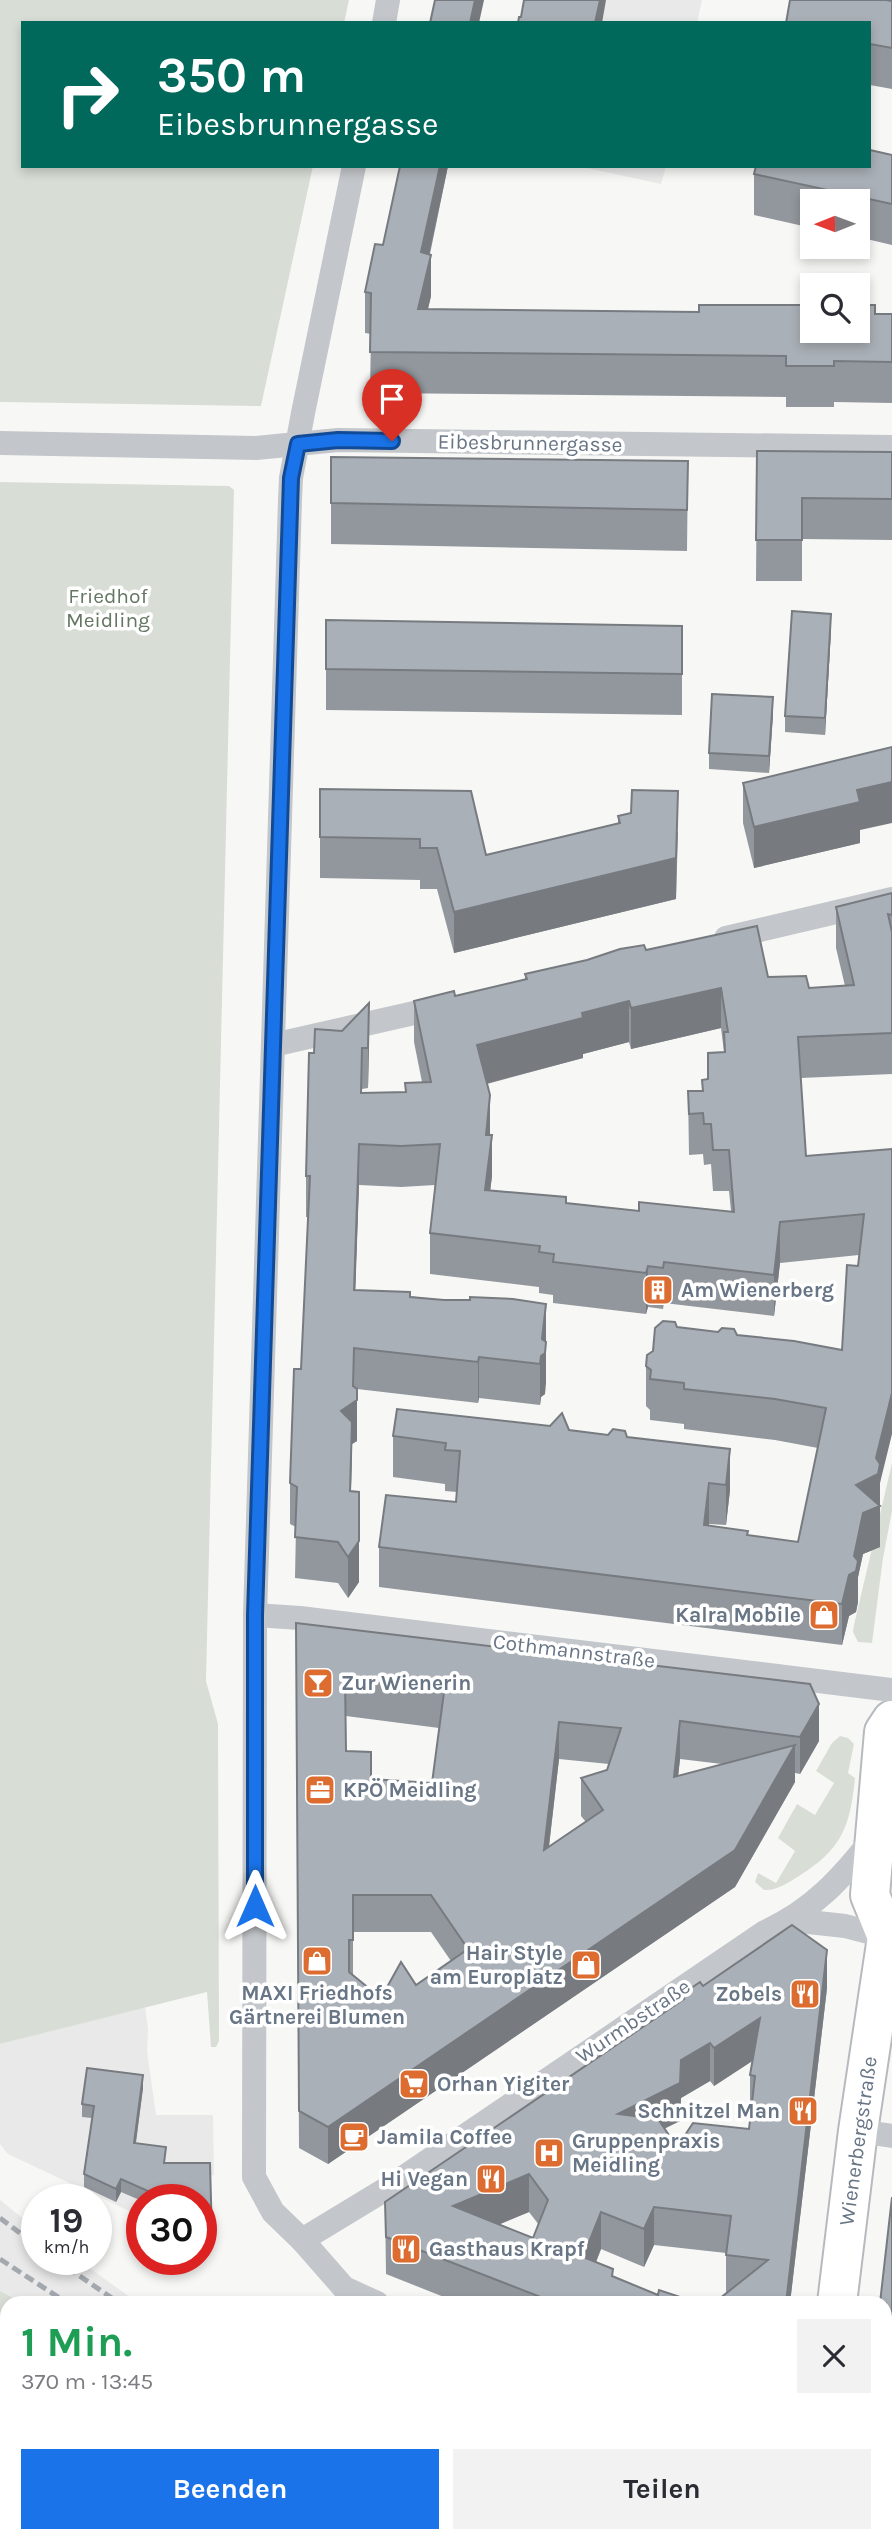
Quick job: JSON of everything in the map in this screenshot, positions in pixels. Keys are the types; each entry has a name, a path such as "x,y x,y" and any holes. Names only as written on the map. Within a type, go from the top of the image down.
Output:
{"main road":[{"path":"889,1934 870,1895 884,1732 892,1720"},
{"name":"Wienerbergstraße","path":"839,2296 875,2133 889,1934"}],"street":[{"path":"384,21 388,0"},
{"path":"354,168 298,444 290,500 255,1615 254,2178 273,2212 344,2288 362,2296"},
{"name":"Eibesbrunnergasse","path":"0,443 238,448 338,440 892,447"},
{"path":"704,944 892,898"},
{"path":"273,1045 465,1001"},
{"name":"Cothmannstraße","path":"255,1615 300,1618 892,1690"},
{"name":"Wurmbstraße","path":"302,2240 391,2186 765,1932 790,1920 822,1896 853,1864 875,1835"},
{"path":"790,1920 889,1934"}],"shaded area":[{"path":"530,0 702,0 697,21 526,21"},
{"path":"587,168 665,168 661,184"},
{"path":"145,2007 147,2051 156,2115 213,2115 214,2175 210,2176 210,2184 126,2184 126,2209 112,2203 112,2184 72,2184 8,2154 0,2144 0,2044"},
{"path":"0,2200 21,2217 21,2275 99,2275 128,2296 10,2296 0,2291"},
{"path":"892,2260 892,2296 887,2296"}],"green space":[{"path":"0,0 349,0 344,21 21,21 21,168 313,168 261,406 0,402"},
{"name":"Friedhof Meidling","path":"0,482 229,486 234,490 206,1681 218,1724 219,2041 216,2047 211,2047 207,1992 0,2044"},
{"path":"892,1463 892,1511 872,1643 858,1642 853,1632 854,1625"},
{"path":"840,1736 848,1738 854,1744 848,1773 855,1778 850,1810 841,1835 814,1866 782,1886 764,1890 755,1882 758,1873 776,1883 795,1851 778,1838 797,1804 815,1815 834,1783 816,1771 832,1743"}],"building":[{"path":"435,0 475,0 470,21 430,21"},
{"path":"524,0 600,0 595,21 518,21"},
{"path":"790,0 892,1 892,48 871,44 871,21 786,21"},
{"path":"871,150 892,155 892,204 870,199 870,189 823,189 754,174 756,168 871,168"},
{"path":"400,168 440,168 421,252 431,255 418,309 699,312 699,305 800,305 800,343 870,343 870,305 875,305 875,314 892,314 892,362 834,361 834,366 786,366 786,356 370,352 371,293 365,292 375,244 383,245"},
{"path":"757,451 892,452 892,499 802,498 802,540 756,540"},
{"path":"331,457 688,461 687,510 331,503"},
{"path":"792,611 831,614 825,718 785,716"},
{"path":"326,620 682,626 682,674 326,669"},
{"path":"712,694 773,697 769,756 709,753"},
{"path":"892,747 892,782 857,790 860,802 754,827 743,783"},
{"path":"320,789 471,791 486,855 620,823 618,816 631,813 632,790 678,791 676,858 454,912 437,848 420,848 420,839 320,837"},
{"path":"892,893 892,915 888,914 892,932 892,1033 798,1037 806,1156 892,1149 892,1393 876,1458 880,1464 878,1474 856,1485 880,1506 863,1513 854,1556 858,1561 856,1571 849,1575 842,1604 379,1547 386,1495 456,1502 460,1451 445,1450 446,1443 393,1436 397,1409 550,1426 562,1413 569,1430 608,1435 613,1429 625,1431 627,1437 730,1449 726,1485 709,1483 704,1525 748,1531 747,1535 798,1542 826,1408 775,1399 684,1389 684,1383 650,1379 651,1370 646,1366 647,1355 653,1351 655,1328 663,1321 675,1322 677,1327 718,1332 722,1328 734,1329 737,1335 794,1341 842,1350 847,1265 858,1266 864,1214 780,1222 774,1275 664,1262 663,1268 648,1266 646,1273 553,1262 554,1254 539,1252 540,1246 430,1233 440,1144 359,1144 354,1290 410,1292 410,1297 444,1300 470,1300 470,1297 546,1304 542,1339 546,1342 545,1353 541,1356 540,1364 479,1357 478,1362 354,1348 353,1386 357,1389 357,1400 341,1411 352,1422 350,1491 359,1492 359,1541 348,1557 338,1542 295,1537 297,1487 290,1483 294,1369 301,1369 310,1176 306,1176 309,1053 314,1053 315,1029 342,1031 369,1003 368,1048 362,1048 361,1093 406,1092 405,1083 431,1082 414,1001 454,991 455,996 527,979 525,974 587,960 620,949 644,945 646,950 757,926 768,977 806,976 809,988 854,985 836,907","holes":["721,988 728,1032 724,1032 725,1052 708,1053 708,1079 702,1080 703,1091 688,1091 689,1114 703,1113 704,1124 711,1124 713,1150 729,1150 734,1212 639,1202 639,1211 566,1203 566,1197 485,1190 492,1135 486,1135 490,1095 477,1045 583,1018 582,1013 629,1001 631,1008"]},
{"path":"296,1623 810,1684 819,1704 800,1737 680,1721 674,1777 795,1745 735,1850 328,2127 299,2111","holes":["345,1678 444,1692 432,1783 371,1779 371,1752 346,1751","559,1722 621,1728 607,1770 581,1778 603,1810 544,1850","353,1895 431,1895 468,1949 416,1985 401,1962 381,1998 349,1972 349,1940 353,1940"]},
{"path":"792,1925 827,1950 787,2296 723,2296 768,2260 726,2255 731,2216 654,2207 644,2229 601,2212 583,2257 613,2269 612,2276 658,2295 659,2290 677,2296 538,2296 386,2237 385,2202 684,1999 681,1995 700,1982 703,1986","holes":["760,2018 750,2075 755,2076 749,2129 693,2123 677,2147 658,2119 618,2114 680,2083 681,2060 710,2043 714,2048","529,2174 548,2200 533,2238 453,2206"]},
{"path":"87,2068 143,2075 134,2143 166,2147 164,2163 210,2163 211,2184 132,2184 121,2179 116,2189 112,2184 105,2184 84,2174 94,2106 82,2104"},
{"path":"892,2197 892,2296 881,2296"}],"railway":[{"path":"0,2218 21,2234"},
{"path":"0,2259 56,2296"},
{"path":"78,2275 109,2296"}],"place":[{"name":"Am Wienerberg","path":"658,1290"},
{"name":"Kalra Mobile","path":"824,1615"},
{"name":"Zur Wienerin","path":"318,1683"},
{"name":"KPÖ Meidling","path":"320,1790"},
{"name":"MAXI Friedhofs Gärtnerei Blumen","path":"317,1961"},
{"name":"Hair Style am Europlatz","path":"586,1965"},
{"name":"Zobels","path":"805,1994"},
{"name":"Orhan Yigiter","path":"414,2084"},
{"name":"Schnitzel Man","path":"803,2111"},
{"name":"Jamila Coffee","path":"354,2137"},
{"name":"Gruppenpraxis Meidling","path":"549,2153"},
{"name":"Hi Vegan","path":"491,2179"},
{"name":"Gasthaus Krapf","path":"406,2249"}],"route":[{"path":"255,1906 255,1615 291,478 298,444 338,440 392,441"}]}
